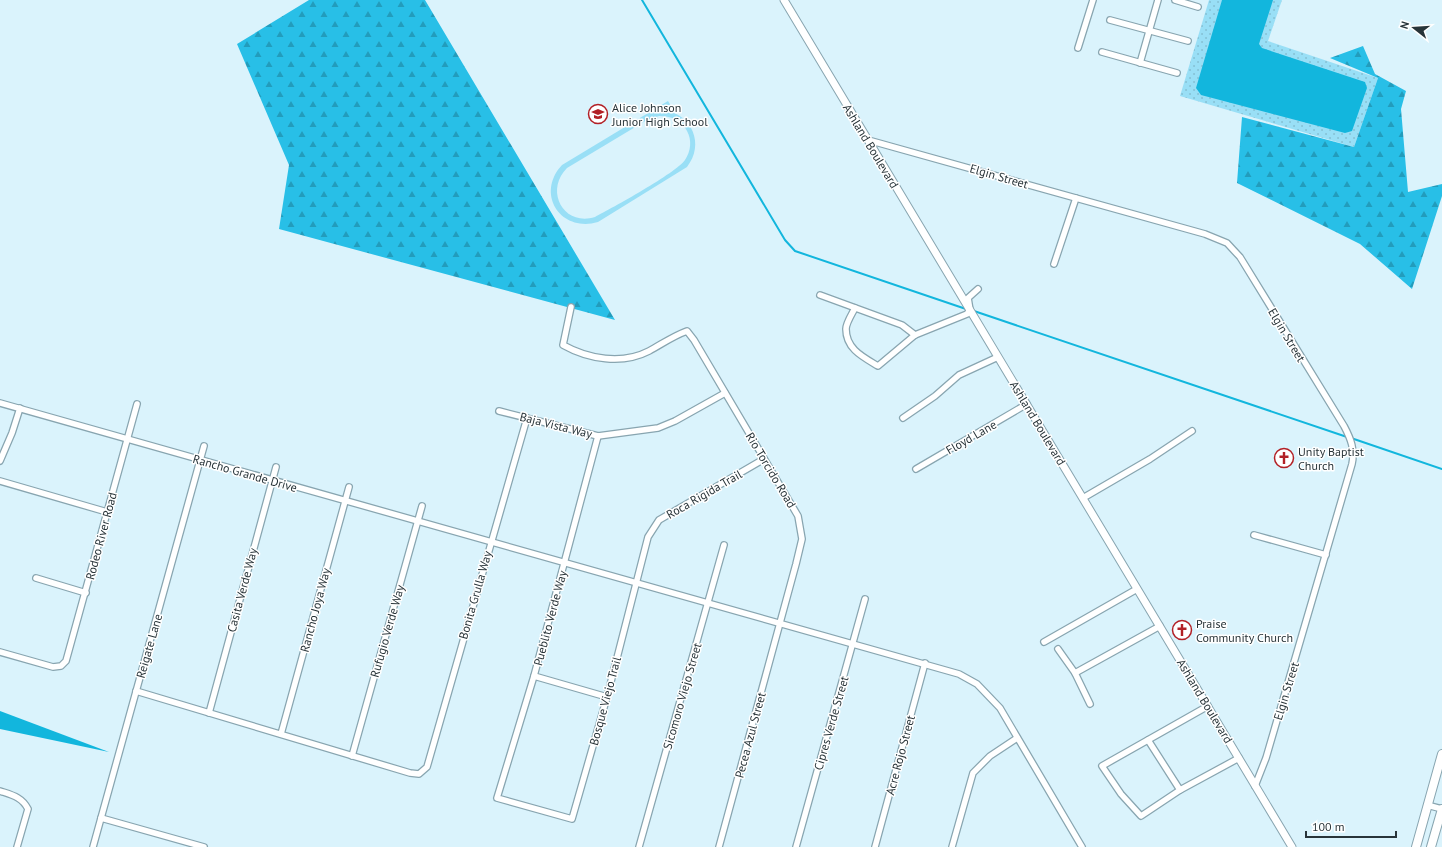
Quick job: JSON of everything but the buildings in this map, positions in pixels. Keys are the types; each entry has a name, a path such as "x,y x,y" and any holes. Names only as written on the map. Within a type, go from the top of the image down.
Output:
{"main road":[{"path":"1416,847 1442,754"},
{"path":"1431,847 1442,809"}],"street":[{"name":"Ashland Boulevard","path":"784,0 1292,847"},
{"path":"1078,48 1093,0"},
{"path":"1140,63 1158,0"},
{"path":"1174,0 1198,7"},
{"path":"1110,20 1188,41"},
{"path":"1102,52 1177,74"},
{"name":"Elgin Street","path":"868,140 1218,238 1234,249 1240,257 1344,426 1353,445 1354,455 1352,464 1266,758 1255,786"},
{"path":"1054,264 1076,198"},
{"path":"855,308 846,328 850,346 859,355 878,366 915,335 967,314 970,310 968,298 978,289"},
{"path":"820,295 902,325 915,335"},
{"name":"Rio Torcido Road","path":"571,307 563,345 572,350 597,357 626,358 640,355 675,335 687,331 694,340 798,516 802,540 781,623"},
{"path":"903,418 935,396 959,375 998,357"},
{"name":"Baja Vista Way","path":"499,410 598,436 658,428 675,421 725,393"},
{"name":"Rancho Grande Drive","path":"0,403 272,481 925,663 959,674 977,684 1000,708 1082,847"},
{"name":"Rodeo River Road","path":"0,652 49,666 61,666 67,657 86,593 137,404"},
{"name":"Floyd Lane","path":"916,469 1026,404"},
{"path":"0,461 12,433 20,408"},
{"name":"Bonita Grulla Way","path":"352,756 410,774 419,774 427,766 490,542 527,418"},
{"path":"1083,498 1150,459 1192,431"},
{"name":"Pueblito Verde Way","path":"572,819 497,798 534,676 598,436"},
{"name":"Reigate Lane","path":"93,847 204,446"},
{"name":"Roca Rigida Trail","path":"636,582 648,537 659,520 764,459"},
{"name":"Casita Verde Way","path":"208,713 276,467"},
{"path":"0,481 107,512"},
{"name":"Rancho Joya Way","path":"281,734 349,486"},
{"name":"Rufugio Verde Way","path":"352,756 422,506"},
{"path":"1254,535 1326,556"},
{"name":"Sicomoro Viejo Street","path":"639,847 724,545"},
{"path":"36,578 86,593"},
{"name":"Bosque Viejo Trail","path":"572,819 607,697 636,582"},
{"path":"1044,642 1137,589"},
{"name":"Cipres Verde Street","path":"796,847 865,599"},
{"name":"Pecea Azul Street","path":"719,847 781,623"},
{"path":"1075,673 1160,626"},
{"path":"1058,649 1075,673 1090,704"},
{"name":"Acre Rojo Street","path":"875,847 925,663"},
{"path":"534,676 607,697"},
{"path":"136,691 352,756"},
{"path":"1208,706 1102,766 1121,794 1141,816 1180,790 1239,758"},
{"path":"952,847 973,773 990,756 1017,738"},
{"path":"1148,740 1180,790"},
{"path":"0,791 16,796 24,802 28,809 17,847"},
{"path":"1427,805 1442,809"},
{"path":"101,818 204,847"}],"shaded area":[{"path":"1209,0 1282,0 1268,41 1378,78 1354,147 1180,96"},
{"path":"1222,0 1273,0 1259,44 1262,48 1365,82 1367,88 1352,131 1345,133 1201,95 1196,88"},
{"path":"668,101 671,106 665,110 674,113 689,124 695,140 695,149 687,167 598,222 585,224 573,222 563,216 556,208 552,199 551,188 554,176 562,165","holes":["663,116 679,121 689,134 689,153 679,166 643,190 595,217 584,219 574,217 566,212 561,205 557,187 560,177 567,168 647,120"]},
{"path":"0,711 109,752 0,729"}],"green space":[{"path":"309,0 425,0 615,320 279,229 289,165 237,44"},
{"path":"1363,46 1375,74 1406,91 1401,109 1408,192 1442,184 1442,196 1412,289 1360,244 1237,183 1242,117 1354,147 1378,78 1330,58"}],"waterway":[{"path":"642,0 785,240 795,251 966,309"},
{"path":"974,311 1347,437"},
{"path":"1351,438 1442,469"}],"place":[{"name":"Alice Johnson Junior High School","path":"598,114"},
{"name":"Unity Baptist Church","path":"1284,458"},
{"name":"Praise Community Church","path":"1182,630"}]}
